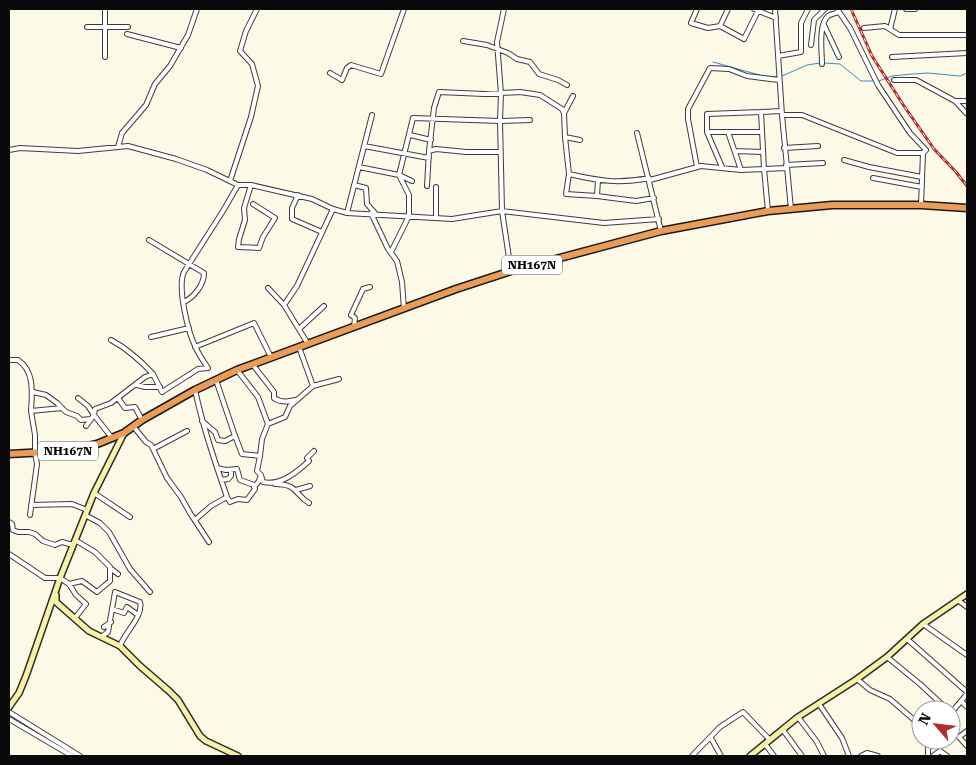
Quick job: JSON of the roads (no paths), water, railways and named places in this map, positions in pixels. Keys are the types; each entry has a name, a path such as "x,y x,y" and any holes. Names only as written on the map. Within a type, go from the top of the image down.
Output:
{"highway":[{"name":"NH167N","path":"9,454 80,449 97,444 124,433 142,420 195,390 272,357 456,289 511,271 661,231 768,210 852,204 967,208"}],"street":[{"path":"105,9 105,57"},
{"path":"118,147 122,132 146,105 155,84 170,66 188,36 197,9"},
{"path":"230,181 252,116 258,86 253,66 240,52 246,31 257,9"},
{"path":"330,73 342,80 346,68 351,65 381,74 404,9"},
{"path":"504,9 497,42 501,94 502,211 511,271"},
{"path":"698,9 690,23 708,28 720,26 744,39 757,9 776,18"},
{"path":"720,26 728,9"},
{"path":"775,9 784,148 791,209"},
{"path":"778,56 801,52 801,23 808,9"},
{"path":"811,45 814,20 824,9"},
{"path":"890,30 895,9"},
{"path":"906,9 915,9"},
{"path":"822,64 821,34 829,15 838,10 850,28 878,85 910,132 926,150 923,153 921,205"},
{"path":"824,25 839,56"},
{"path":"87,26 128,26"},
{"path":"864,28 885,26 899,35 967,35"},
{"path":"127,34 180,48"},
{"path":"463,41 487,45 508,53 516,59 530,62 539,74 567,85"},
{"path":"892,57 967,53"},
{"path":"698,167 690,134 688,109 710,68 729,69 747,76 780,80"},
{"path":"894,80 916,80 955,101 967,114"},
{"path":"427,186 433,118 439,92 501,94 520,92 540,95 553,102 564,113"},
{"path":"573,96 564,113 569,174 566,194 636,201 654,198"},
{"path":"955,101 967,101"},
{"path":"722,167 707,132 708,114 760,112 802,116 897,153 923,153"},
{"path":"760,112 768,210"},
{"path":"348,213 372,115"},
{"path":"391,252 409,216 409,195 399,175 414,118 500,121 530,120"},
{"path":"707,132 762,132"},
{"path":"728,132 741,170"},
{"path":"637,133 661,231"},
{"path":"410,135 431,140"},
{"path":"565,137 580,140"},
{"path":"9,150 20,148 78,151 128,146 176,159 238,184 251,185 312,199 333,209 348,213 452,219 502,211 604,223 659,219"},
{"path":"364,146 429,158"},
{"path":"784,148 818,146"},
{"path":"430,151 436,149 466,152 500,152"},
{"path":"735,151 763,152"},
{"path":"844,160 869,167 922,176"},
{"path":"569,174 598,180 629,182 698,167 722,167 741,170 823,163"},
{"path":"359,167 399,175 412,180"},
{"path":"874,178 922,187"},
{"path":"597,196 598,180"},
{"path":"111,340 138,357 153,374 162,392 198,368 208,368 195,347 189,328 181,281 189,264 238,184"},
{"path":"251,185 244,208 244,220 238,239 238,247 259,248 263,237 275,218 254,204"},
{"path":"354,185 366,188 368,204 397,261 402,282 404,309"},
{"path":"436,187 436,218"},
{"path":"298,196 292,208 292,219 322,232"},
{"path":"284,305 297,286 333,209"},
{"path":"150,240 204,273 205,276 195,294 184,302"},
{"path":"354,327 355,318 351,315 363,289 370,287"},
{"path":"268,288 284,305 308,344"},
{"path":"299,329 324,306"},
{"path":"195,347 254,323 272,357"},
{"path":"151,337 189,328"},
{"path":"299,347 313,386"},
{"path":"9,360 18,360 22,363 30,377 33,392 31,411 37,464 30,515"},
{"path":"252,365 274,392 274,398 278,401 286,402 296,400"},
{"path":"238,370 258,397 268,424 262,439 257,471 261,475 263,482 284,484 296,490 301,498 309,503"},
{"path":"86,426 96,409 118,398 145,377 153,374"},
{"path":"268,424 285,417 290,406 313,386 339,379"},
{"path":"216,380 242,454 260,456"},
{"path":"136,384 145,387 160,386"},
{"path":"195,390 202,422 230,502 247,500 253,494 254,486 259,481 261,475"},
{"path":"33,392 46,395 66,412 77,416 81,420 90,419"},
{"path":"78,398 88,406 112,438"},
{"path":"118,398 125,408 135,407 142,420"},
{"path":"31,411 62,408"},
{"path":"202,422 215,432 218,440 224,441 235,436"},
{"path":"133,426 146,442 152,445 167,478 209,542"},
{"path":"154,450 187,431"},
{"path":"9,708 20,693 60,578 86,512 124,433"},
{"path":"273,484 296,472 309,461 307,458 314,451"},
{"path":"218,468 237,469 240,480 254,486"},
{"path":"222,480 232,476 231,470"},
{"path":"296,490 310,486"},
{"path":"94,493 130,517"},
{"path":"196,520 212,506 227,497"},
{"path":"30,505 72,504 86,512 109,532 130,569 150,592"},
{"path":"9,522 12,524 13,530 35,534 43,541 55,545 62,542 74,543 95,552 118,574"},
{"path":"9,554 45,578 60,578 69,584 76,595 86,604 75,618"},
{"path":"69,584 82,581 97,592 110,581 110,568"},
{"path":"56,589 56,602 89,631 120,646 178,700 200,736 206,741 238,756"},
{"path":"101,637 108,632 115,592 140,602 142,605 138,615 120,646"},
{"path":"750,756 798,717 887,658 923,624 967,594"},
{"path":"959,601 967,607"},
{"path":"112,609 124,613 127,607 138,615"},
{"path":"104,626 111,622"},
{"path":"923,624 967,655"},
{"path":"908,639 967,693 961,701 967,707"},
{"path":"887,658 937,700"},
{"path":"857,679 870,690 890,699 911,717"},
{"path":"819,704 842,738 849,756"},
{"path":"9,712 80,756"},
{"path":"692,756 720,727 743,712 767,742 774,756"},
{"path":"798,717 817,742 824,756"},
{"path":"9,719 72,756"},
{"path":"783,730 802,756"},
{"path":"967,731 959,737 967,746"},
{"path":"711,738 721,756"},
{"path":"933,756 940,752 947,756"},
{"path":"861,756 867,753 878,756"}],"waterway":[{"path":"713,62 763,76 778,77"},
{"path":"782,76 807,65 820,63"},
{"path":"824,63 840,64 861,81 875,81"},
{"path":"879,81 892,76 912,74 928,73 960,76 967,73"}],"railway":[{"path":"851,9 872,56 904,106 934,149 967,186"}]}
